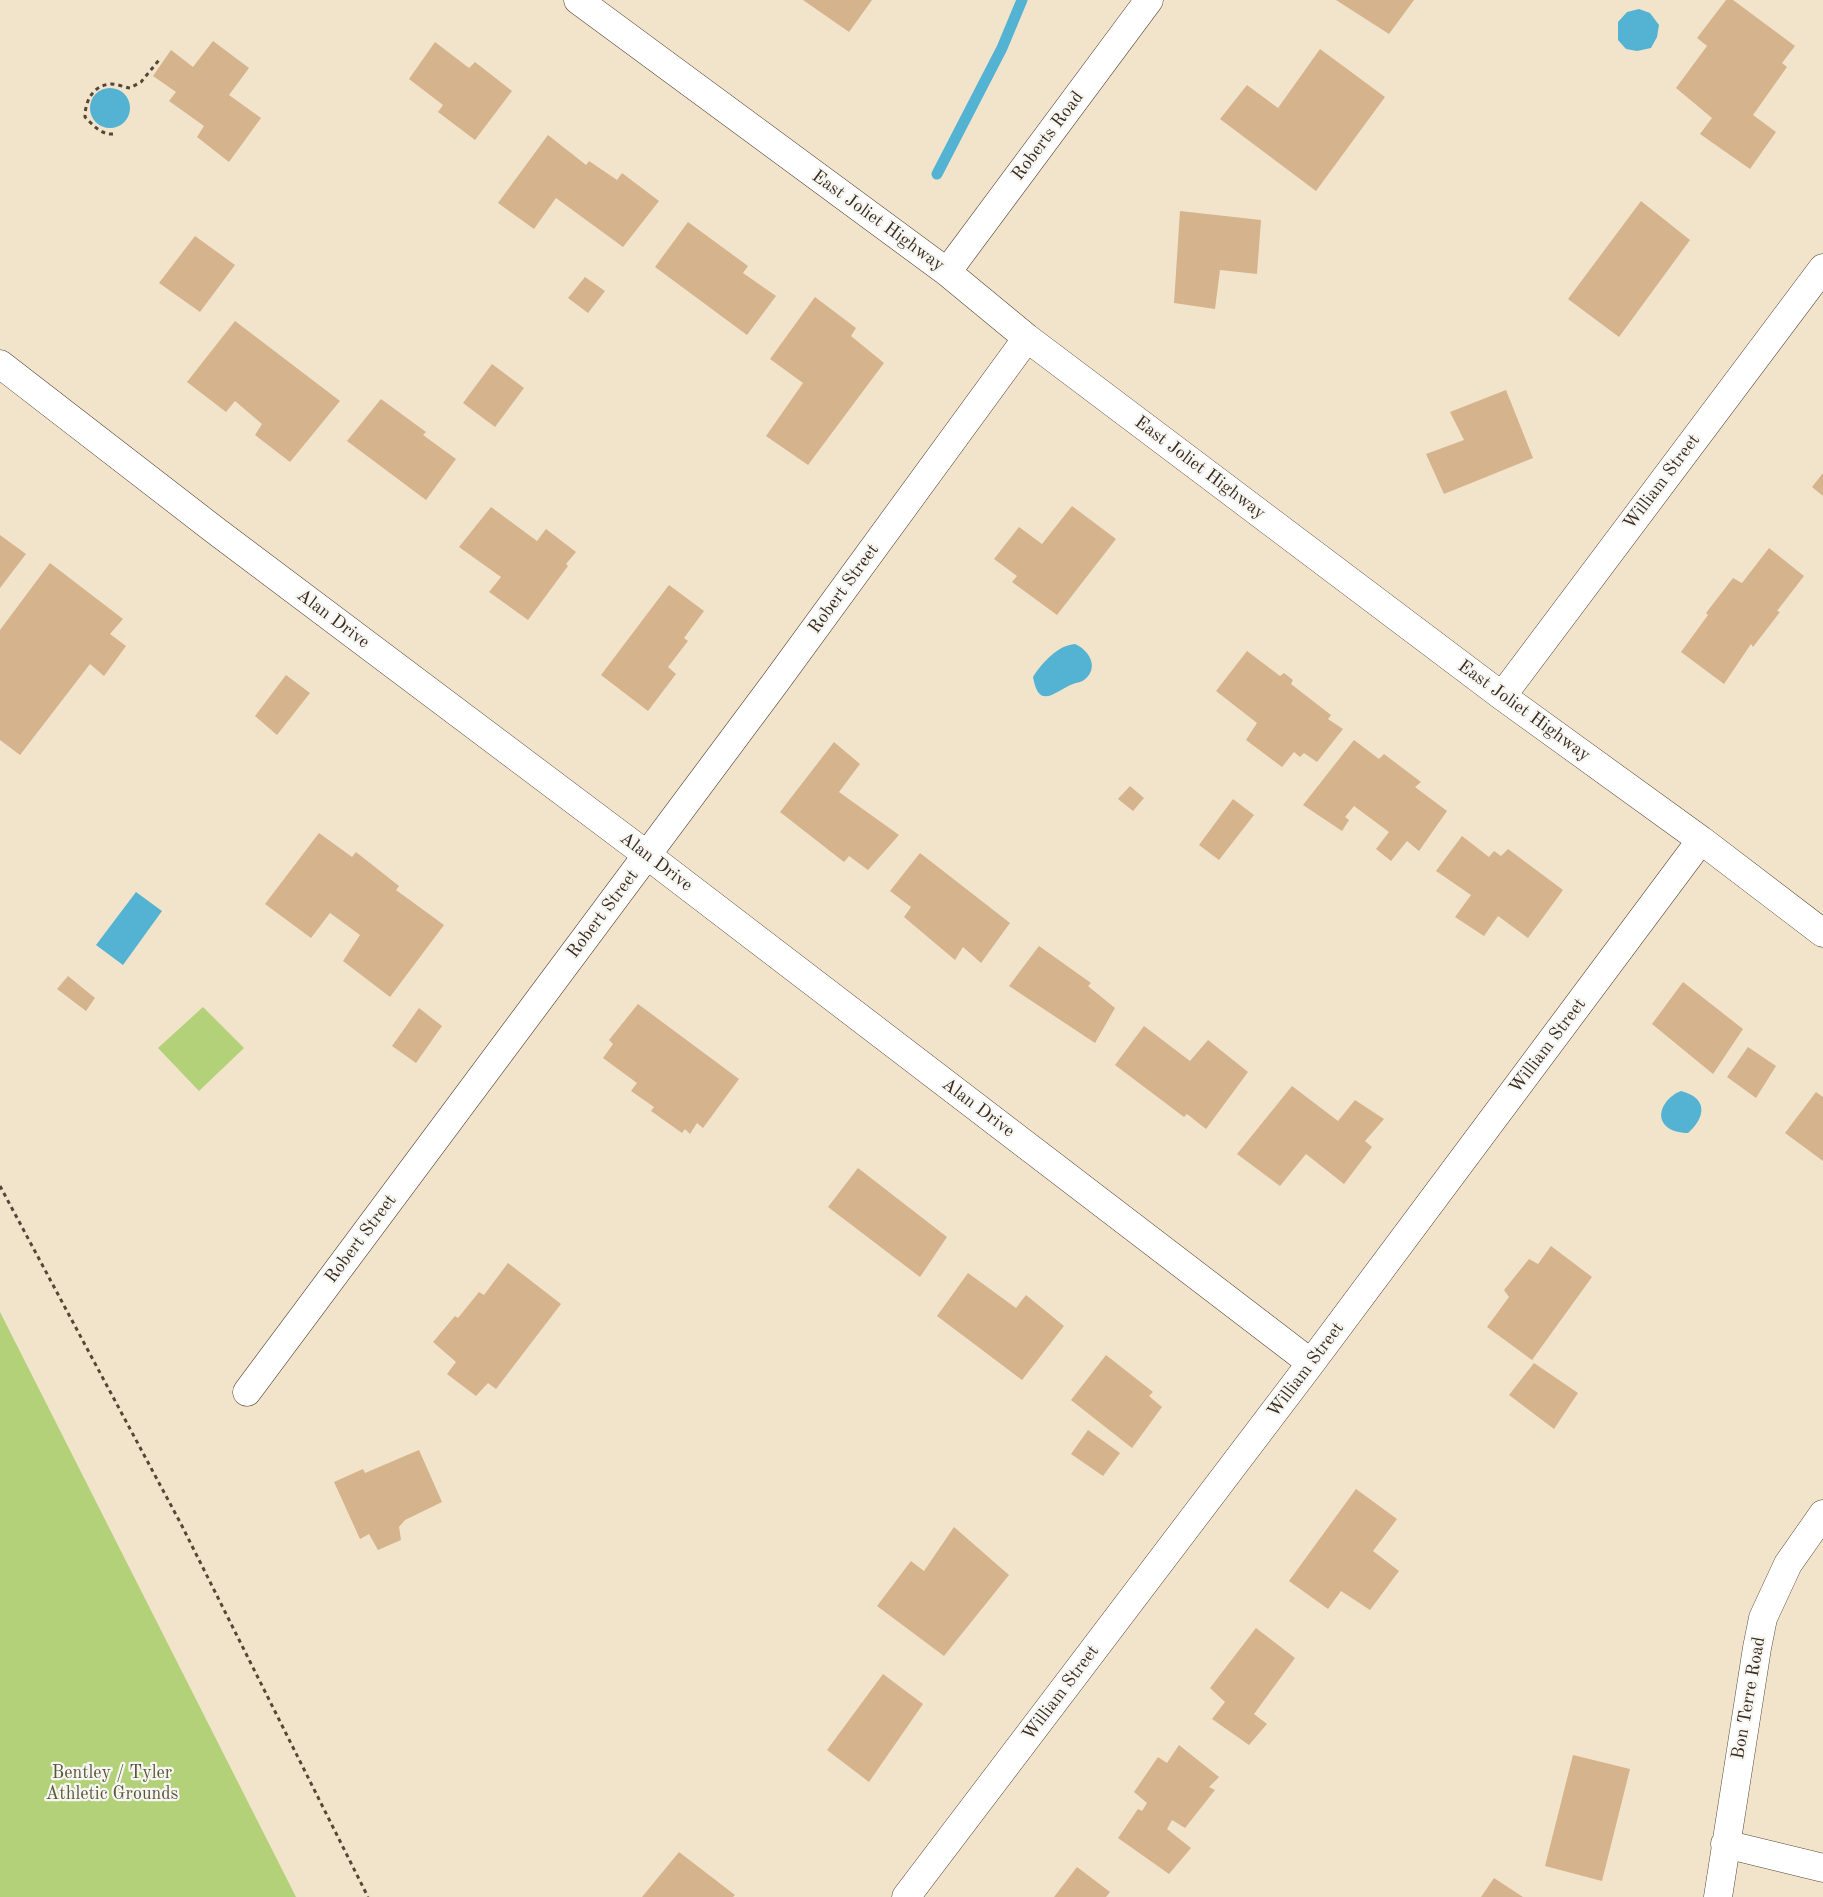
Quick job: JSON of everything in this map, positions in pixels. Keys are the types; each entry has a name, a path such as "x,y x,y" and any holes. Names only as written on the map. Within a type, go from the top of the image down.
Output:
{"street":[{"name":"East Joliet Highway","path":"578,0 948,272 1027,338 1502,696 1701,840 1823,933"},
{"name":"Roberts Road","path":"948,272 1149,0"},
{"name":"William Street","path":"1502,696 1823,268"},
{"name":"Robert Street","path":"247,1392 647,855 1027,338"},
{"name":"Alan Drive","path":"0,364 216,531 647,855 1311,1363"},
{"name":"William Street","path":"906,1897 1311,1363 1701,840"},
{"name":"Bon Terre Road","path":"1718,1897 1757,1648 1764,1618 1788,1564 1823,1514"},
{"path":"1725,1844 1823,1868"}],"path":[{"path":"113,134 106,135 94,127 85,117 85,106 89,96 99,86 112,84 130,88 142,84 158,60"},
{"path":"0,1186 180,1524 368,1897"}],"green space":[{"path":"203,1007 244,1048 199,1091 158,1048"},
{"name":"Bentley / Tyler Athletic Grounds","path":"0,1312 296,1897 0,1897"}],"water":[{"path":"1639,9 1650,13 1659,25 1657,37 1651,48 1637,51 1626,49 1618,40 1618,22 1627,12"},
{"path":"114,88 121,91 127,97 130,108 129,116 121,125 114,128 106,128 99,125 91,116 90,104 93,97 102,89"},
{"path":"1075,644 1085,650 1091,660 1092,665 1089,675 1083,681 1049,696 1039,694 1033,677 1057,651"},
{"path":"136,892 162,911 123,965 96,945"},
{"path":"1681,1091 1696,1098 1700,1103 1701,1109 1698,1121 1688,1133 1670,1129 1665,1125 1661,1115 1664,1105 1668,1100"}],"building":[{"path":"803,0 872,0 849,32"},
{"path":"1336,0 1414,0 1389,34"},
{"path":"1726,0 1733,0 1795,46 1782,63 1787,67 1753,115 1776,132 1750,169 1700,134 1712,118 1676,88 1707,46 1697,38"},
{"path":"213,41 249,68 229,95 261,118 229,162 197,137 204,126 169,101 176,92 153,76 171,50 193,67"},
{"path":"435,42 469,68 475,62 512,91 475,140 438,112 443,105 409,79"},
{"path":"1320,49 1385,97 1316,191 1220,119 1247,85 1278,108"},
{"path":"548,135 586,165 589,161 617,180 622,173 659,201 623,247 556,198 534,229 498,203"},
{"path":"1641,201 1690,240 1619,337 1568,299"},
{"path":"1180,211 1261,220 1257,274 1220,270 1215,309 1174,303"},
{"path":"688,222 748,266 743,273 776,296 747,335 655,267"},
{"path":"195,236 235,265 200,312 159,283"},
{"path":"585,277 605,291 588,313 568,298"},
{"path":"815,297 856,328 851,336 884,363 808,465 766,436 803,383 770,359"},
{"path":"235,321 340,401 290,462 255,435 262,424 235,401 226,412 187,382"},
{"path":"492,364 524,388 495,427 463,403"},
{"path":"1506,390 1533,458 1444,494 1426,454 1464,440 1450,412"},
{"path":"381,399 426,432 423,435 456,459 426,500 347,441"},
{"path":"1823,473 1823,496 1812,487"},
{"path":"1072,506 1116,539 1057,615 1012,582 1017,576 994,559 1019,527 1042,544"},
{"path":"491,507 537,541 546,529 576,552 566,564 568,566 528,620 489,592 501,577 459,547"},
{"path":"0,535 26,554 0,588"},
{"path":"1769,548 1804,576 1777,611 1780,612 1753,647 1751,644 1724,684 1681,652 1708,615 1706,613 1733,578 1742,583"},
{"path":"50,563 123,619 110,634 126,646 104,676 90,664 20,755 0,740 0,630"},
{"path":"669,585 704,611 684,638 688,641 668,667 676,674 648,711 601,675"},
{"path":"1247,651 1280,676 1284,673 1293,680 1291,684 1331,715 1328,719 1343,729 1317,762 1304,753 1300,757 1294,752 1282,767 1246,740 1257,723 1216,691"},
{"path":"286,675 310,693 277,735 255,716"},
{"path":"1354,740 1379,759 1384,754 1421,782 1415,787 1447,811 1419,851 1407,841 1391,861 1376,849 1389,832 1354,806 1345,817 1349,820 1342,831 1303,805"},
{"path":"834,742 860,764 839,792 899,835 868,870 849,856 844,862 780,812"},
{"path":"1130,786 1144,798 1133,811 1118,799"},
{"path":"1233,799 1254,815 1219,860 1199,845"},
{"path":"319,833 352,857 356,852 399,886 396,890 444,925 390,997 343,961 360,935 330,913 311,938 265,904"},
{"path":"1462,836 1489,857 1494,851 1501,856 1508,849 1563,890 1528,938 1498,916 1484,936 1455,917 1471,895 1436,871"},
{"path":"920,853 1010,923 981,963 963,947 955,960 904,917 911,907 890,891"},
{"path":"1039,946 1091,983 1088,986 1115,1008 1095,1043 1009,986"},
{"path":"68,976 95,998 86,1011 57,989"},
{"path":"1683,982 1743,1029 1713,1074 1652,1024"},
{"path":"638,1004 739,1079 703,1128 697,1123 690,1134 685,1129 682,1133 651,1111 654,1107 631,1091 637,1083 603,1058 613,1044 609,1040"},
{"path":"419,1008 442,1026 416,1063 392,1046"},
{"path":"1144,1026 1190,1061 1208,1040 1248,1072 1206,1129 1187,1114 1184,1117 1115,1065"},
{"path":"1748,1047 1776,1066 1756,1098 1727,1077"},
{"path":"1292,1086 1338,1121 1355,1100 1384,1119 1365,1141 1372,1147 1344,1184 1306,1154 1280,1186 1237,1154"},
{"path":"1816,1092 1823,1097 1823,1161 1785,1133"},
{"path":"858,1168 947,1237 920,1277 828,1207"},
{"path":"1551,1246 1592,1277 1532,1360 1487,1327 1509,1297 1504,1290 1529,1259 1538,1264"},
{"path":"508,1263 561,1304 496,1389 488,1383 476,1396 447,1374 456,1362 433,1342 455,1316 458,1318 479,1292 484,1295"},
{"path":"968,1273 1016,1308 1026,1295 1064,1326 1022,1380 937,1316"},
{"path":"1106,1355 1153,1392 1149,1396 1162,1407 1132,1448 1071,1400"},
{"path":"1534,1363 1578,1393 1554,1429 1509,1395"},
{"path":"1088,1430 1120,1453 1103,1476 1071,1454"},
{"path":"419,1450 442,1502 405,1520 399,1527 401,1540 378,1550 369,1534 360,1539 334,1482 363,1469 365,1473"},
{"path":"1356,1489 1397,1519 1373,1551 1399,1571 1370,1610 1341,1591 1328,1609 1289,1581"},
{"path":"954,1527 1009,1575 944,1656 877,1606 911,1561 924,1571"},
{"path":"1256,1628 1295,1658 1254,1714 1267,1724 1249,1745 1212,1719 1225,1702 1210,1688"},
{"path":"883,1674 923,1704 869,1782 827,1750"},
{"path":"1179,1745 1219,1777 1209,1787 1215,1790 1185,1828 1172,1820 1167,1829 1191,1848 1169,1874 1118,1838 1138,1809 1142,1811 1147,1803 1134,1792 1158,1757 1167,1763"},
{"path":"1573,1755 1630,1769 1602,1881 1545,1866"},
{"path":"679,1852 735,1895 733,1897 642,1897"},
{"path":"1077,1867 1110,1892 1106,1897 1054,1897"},
{"path":"1494,1878 1523,1897 1481,1897"}],"waterway":[{"path":"937,174 1002,48 1022,0"}]}
